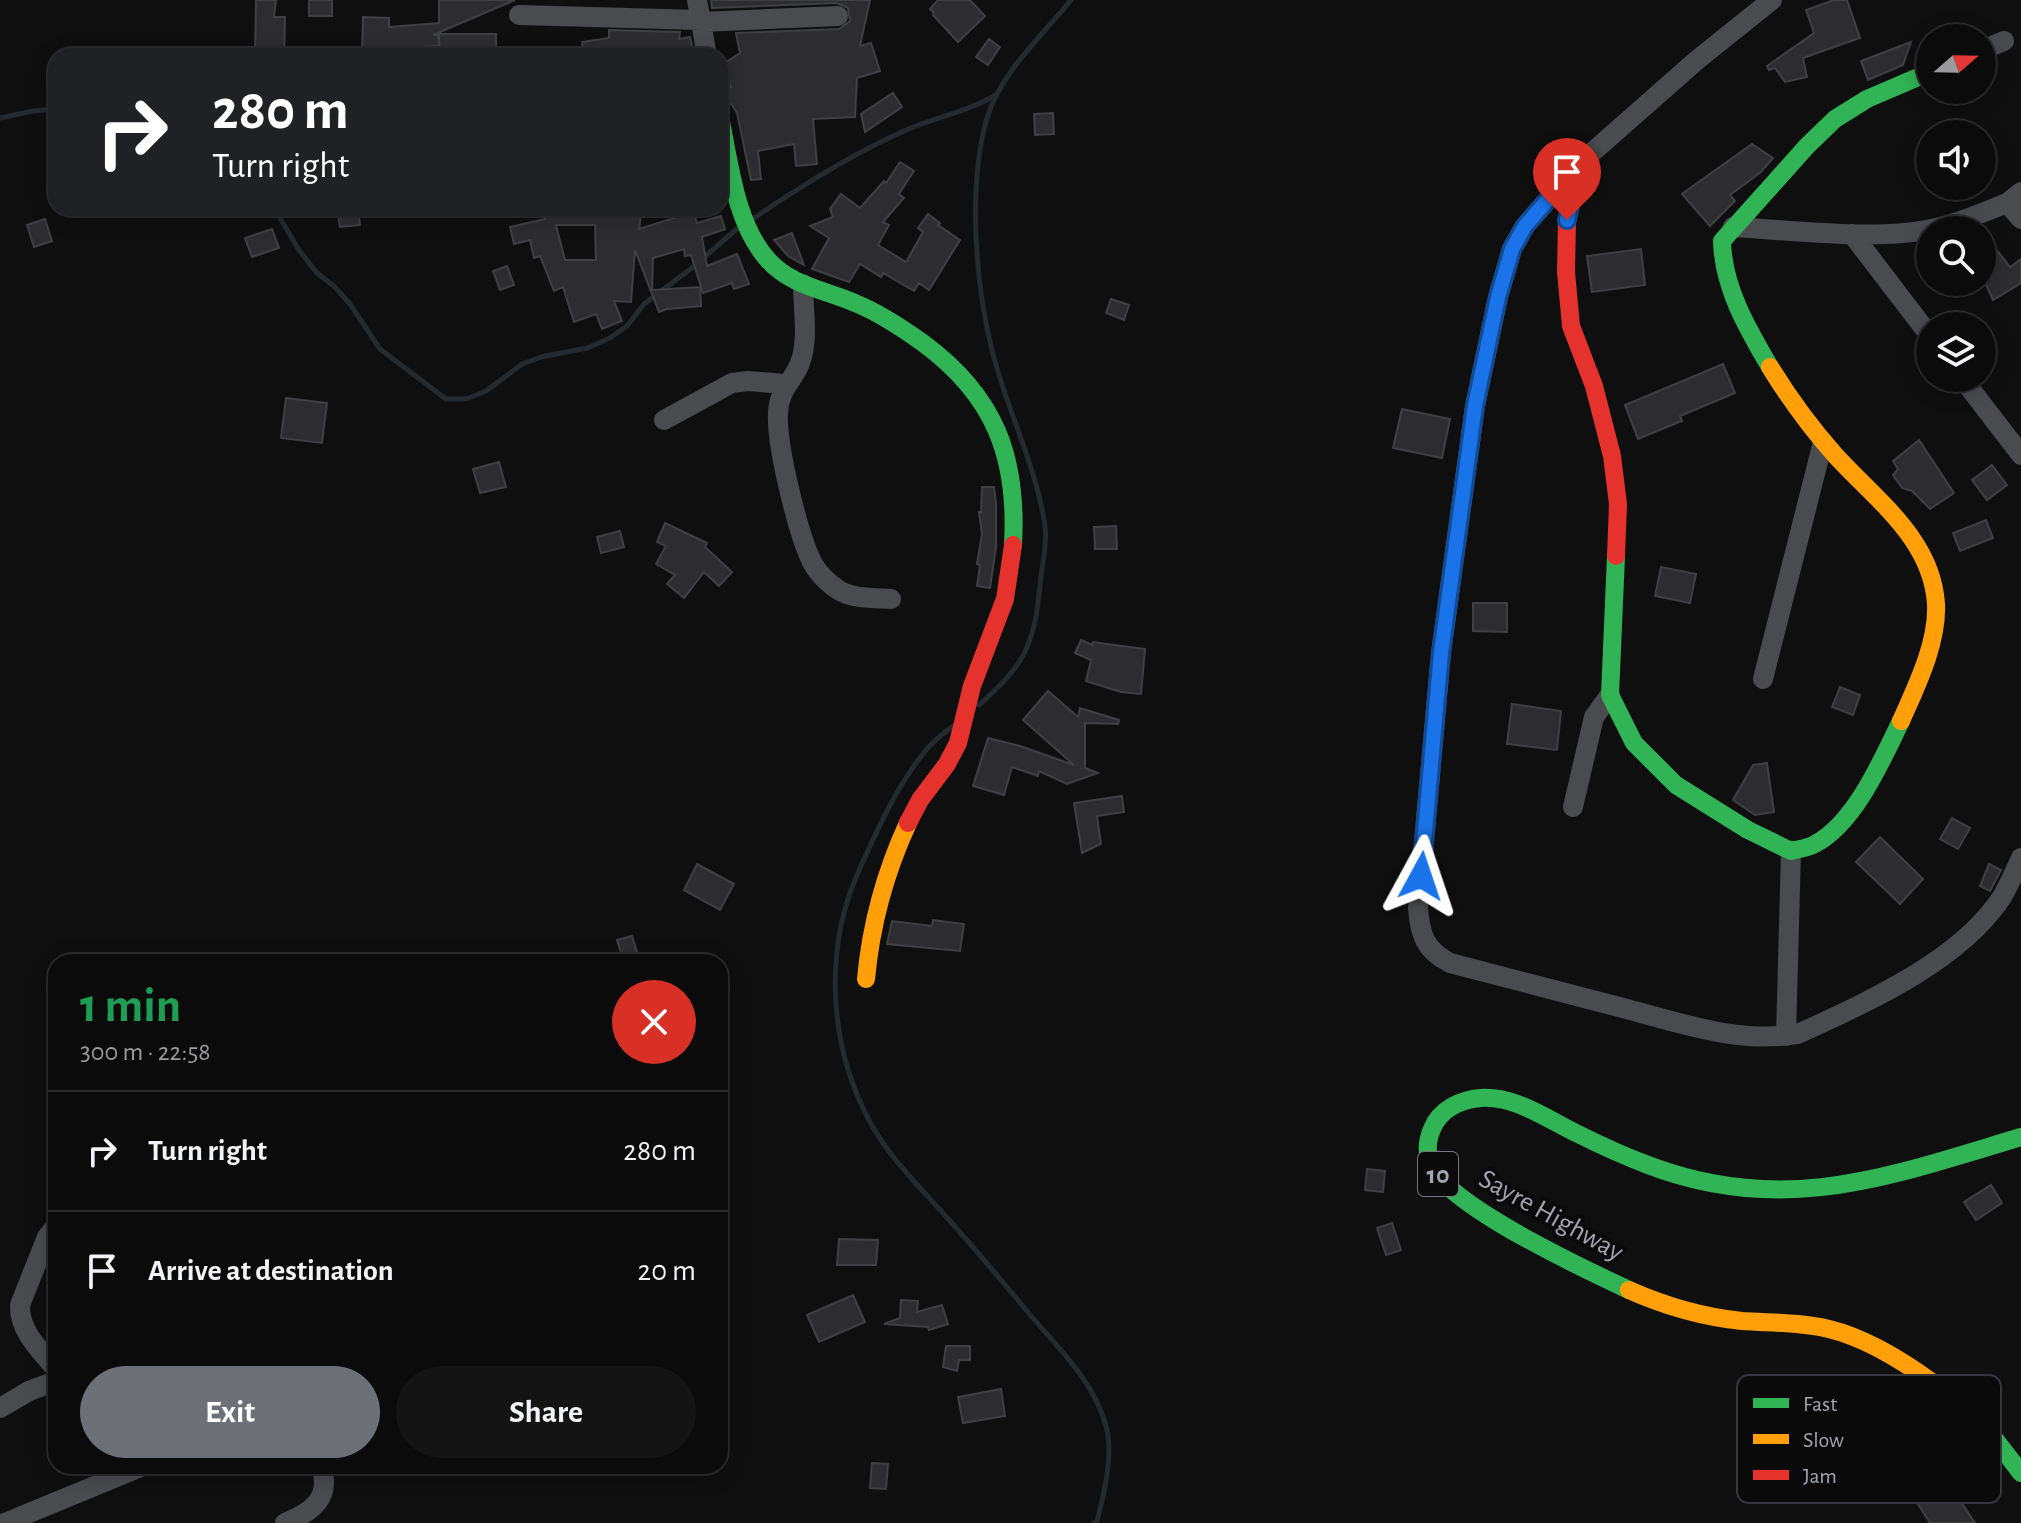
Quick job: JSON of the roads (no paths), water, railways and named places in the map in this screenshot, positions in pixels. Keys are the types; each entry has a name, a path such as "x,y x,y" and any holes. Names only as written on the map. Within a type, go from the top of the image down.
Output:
{"main road":[{"path":"1579,164 1567,220 1566,272 1571,326 1594,386 1612,456 1618,504 1610,695 1634,743 1676,785 1748,830 1791,851 1813,845 1827,835 1868,786 1907,708 1928,645 1936,606 1930,573 1918,543 1823,442 1781,387 1728,285 1722,241 1835,119 1867,99 1916,78"},
{"path":"728,162 758,245 768,260 786,277 860,304 887,319 948,364 985,405 1006,462 1013,546 1008,590 971,691 958,744 948,763 922,797 895,854 874,922 866,979"},
{"name":"Sayre Highway","path":"1920,1375 1843,1333 1811,1325 1695,1313 1655,1301 1567,1259 1478,1210 1443,1181 1427,1154 1427,1139 1434,1122 1442,1112 1475,1098 1493,1098 1695,1181 1728,1188 1785,1192 1841,1186 2021,1137"},
{"name":"Sayre Highway","path":"2001,1448 2021,1473"}],"street":[{"path":"1772,0 1697,60 1579,164 1525,226 1512,249 1498,297 1475,406 1441,653 1418,908 1420,931 1427,946 1450,963 1744,1037 1786,1036 1798,1034 1871,999 1943,956 1974,929 2002,897 2021,858"},
{"path":"700,14 706,48"},
{"path":"519,15 838,16"},
{"path":"1996,44 2004,41"},
{"path":"1733,227 1852,234 1929,230 1968,219 2014,197 2021,219"},
{"path":"1852,234 1916,318"},
{"path":"803,284 804,349 799,365 785,384 779,404 778,432 784,466 813,564 827,581 844,593 891,599"},
{"path":"664,420 732,383 785,384"},
{"path":"1973,392 2021,455"},
{"path":"1763,679 1823,442"},
{"path":"1573,807 1594,717 1610,695"},
{"path":"1786,1036 1791,851"},
{"path":"48,1236 20,1305 19,1316 28,1335 48,1359"},
{"path":"0,1408 48,1384"},
{"path":"0,1515 4,1523 123,1474"},
{"path":"285,1523 318,1505 325,1484 323,1474"}],"waterway":[{"path":"979,705 1007,678 1030,640 1038,607 1046,533 1035,480 997,369 985,320 976,232 977,172 993,101 1023,55 1071,0"},
{"path":"754,218 808,182 865,150 904,131 996,95"},
{"path":"0,118 48,110"},
{"path":"279,216 299,250 317,273 350,304 380,349 446,399 466,399 486,391 522,364 587,348 610,338 627,326 644,304 739,227"},
{"path":"953,726 929,747 907,777 875,836 849,897 840,929 836,962 839,1028 856,1092 887,1149 1065,1355 1085,1381 1101,1410 1108,1437 1109,1461 1097,1521 1094,1523"}]}
